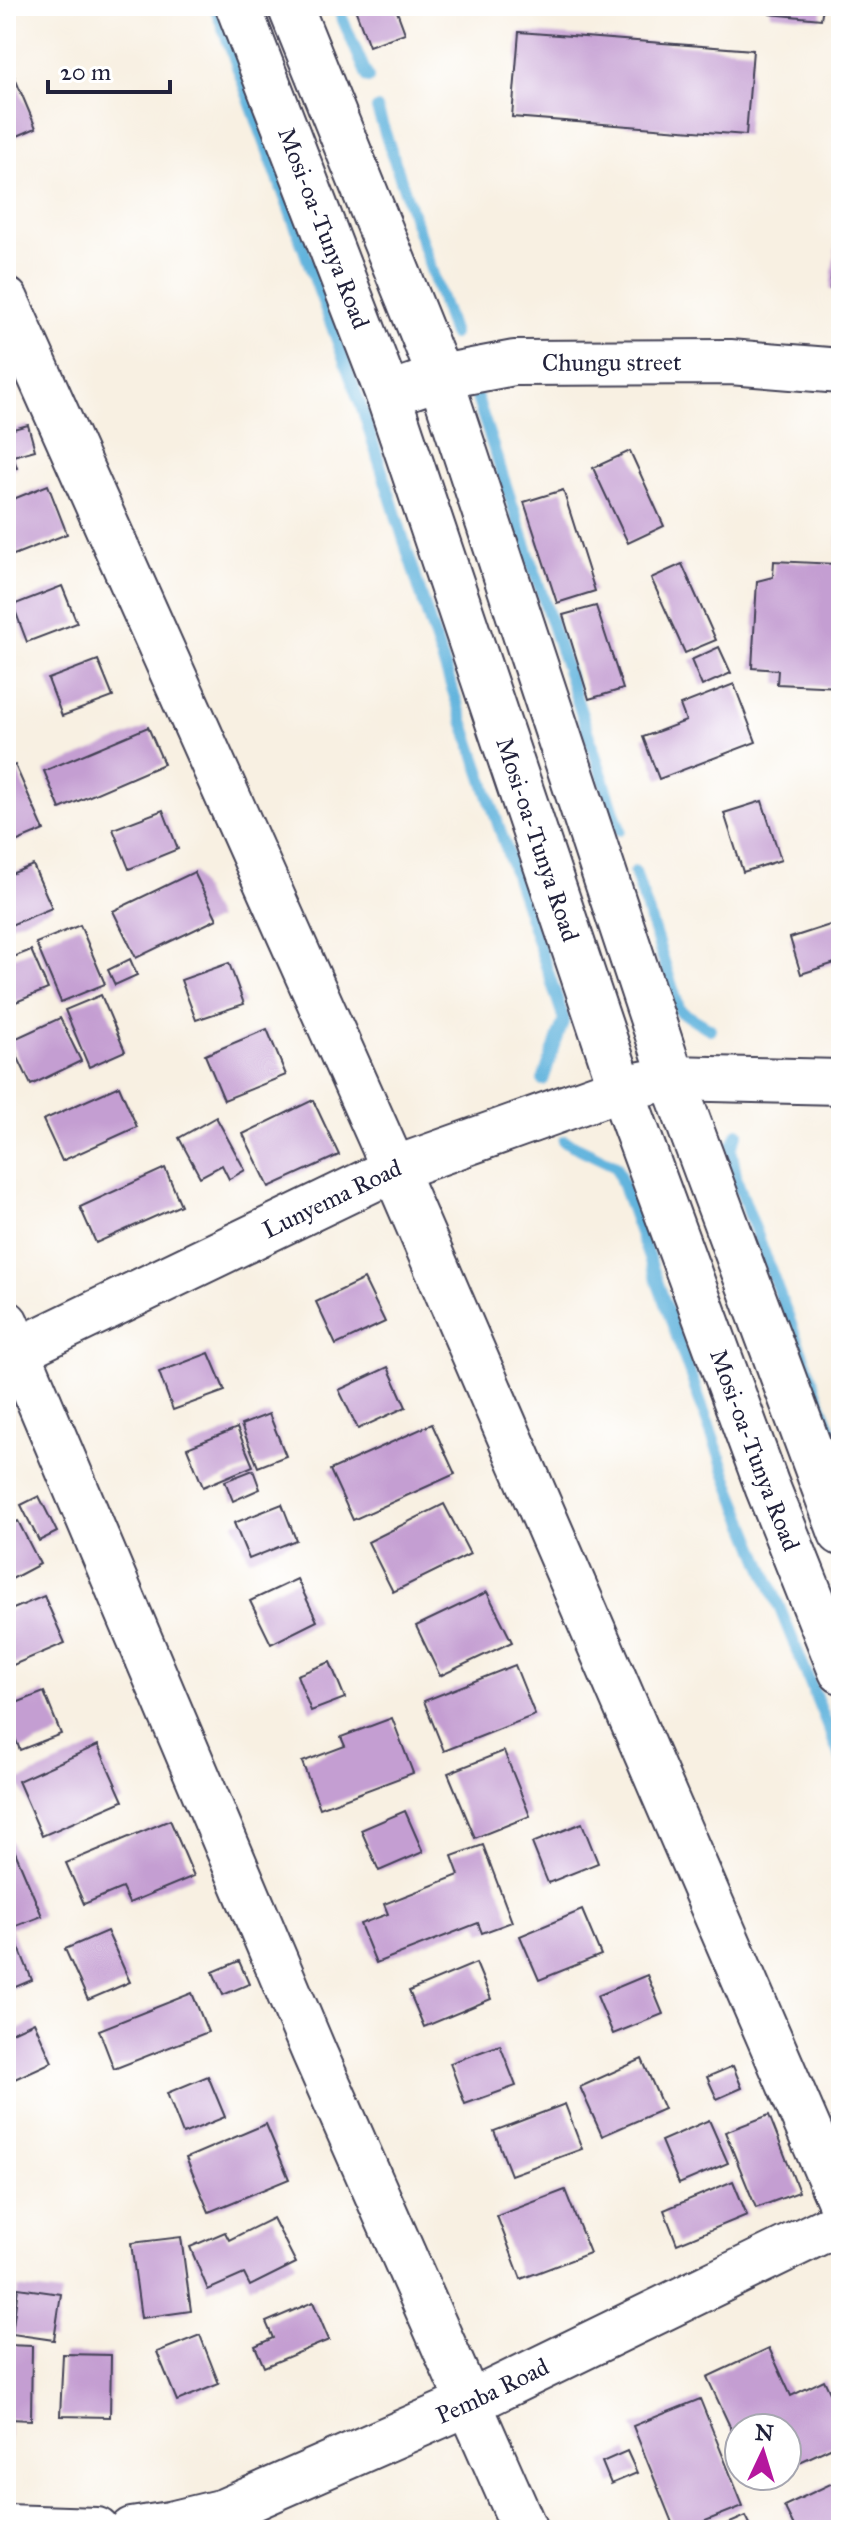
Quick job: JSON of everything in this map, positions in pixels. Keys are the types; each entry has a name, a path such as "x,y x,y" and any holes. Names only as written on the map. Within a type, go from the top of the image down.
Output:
{"street":[{"name":"Mosi-oa-Tunya Road","path":"238,6 388,395 621,1088 767,1486 841,1671"},
{"name":"Mosi-oa-Tunya Road","path":"290,6 440,377 672,1078 841,1533"},
{"path":"6,300 394,1169 841,2204"},
{"name":"Chungu street","path":"388,395 440,377 514,363 730,362 841,371"},
{"name":"Lunyema Road","path":"10,1343 394,1169 621,1088 672,1078 841,1082"},
{"path":"10,1343 314,2052 525,2530"},
{"name":"Pemba Road","path":"132,2530 224,2511 469,2403 841,2222"},
{"path":"6,2527 97,2530"}],"building":[{"path":"354,6 395,6 405,33 369,46"},
{"path":"771,6 823,6 821,19 770,14"},
{"path":"519,32 753,50 746,135 512,117"},
{"path":"6,57 36,128 6,141"},
{"path":"841,217 841,290 830,289"},
{"path":"28,425 35,450 13,456 17,468 6,470 6,431"},
{"path":"630,451 664,526 628,543 593,468"},
{"path":"48,485 67,534 6,558 6,502"},
{"path":"563,490 595,591 557,603 524,502"},
{"path":"839,520 841,687 777,684 778,670 752,668 757,581 773,577 774,561 836,564"},
{"path":"682,564 716,640 685,653 651,578"},
{"path":"62,586 77,623 27,642 13,605"},
{"path":"596,606 623,689 589,699 563,615"},
{"path":"719,647 731,673 702,686 691,660"},
{"path":"98,660 113,697 62,716 48,679"},
{"path":"734,684 756,742 659,779 643,737 686,721 680,705"},
{"path":"148,727 164,764 60,809 44,771"},
{"path":"15,765 44,830 6,846 6,769"},
{"path":"762,801 781,860 743,872 724,813"},
{"path":"163,810 178,849 129,869 113,829"},
{"path":"33,865 52,908 6,927 6,876"},
{"path":"194,872 217,919 136,958 113,911"},
{"path":"836,923 841,940 841,961 801,974 790,938"},
{"path":"80,925 105,984 61,1002 36,943"},
{"path":"31,950 48,989 6,1006 6,960"},
{"path":"130,959 137,975 115,985 108,970"},
{"path":"229,963 244,1004 196,1020 181,980"},
{"path":"101,995 125,1051 89,1067 65,1010"},
{"path":"60,1018 81,1061 31,1085 10,1041"},
{"path":"267,1029 286,1075 224,1100 205,1055"},
{"path":"119,1086 137,1127 62,1161 43,1120"},
{"path":"313,1100 339,1155 269,1187 243,1134"},
{"path":"216,1117 245,1170 229,1179 222,1165 200,1177 179,1138"},
{"path":"165,1168 181,1205 96,1243 80,1207"},
{"path":"364,1279 385,1322 336,1345 316,1302"},
{"path":"209,1353 225,1391 173,1410 159,1372"},
{"path":"388,1367 406,1407 358,1429 339,1390"},
{"path":"269,1414 286,1456 258,1467 241,1425"},
{"path":"432,1424 455,1474 353,1520 330,1470"},
{"path":"237,1428 253,1466 203,1487 187,1448"},
{"path":"253,1470 260,1489 233,1501 225,1481"},
{"path":"39,1496 57,1532 39,1541 21,1505"},
{"path":"282,1504 296,1540 249,1559 234,1523"},
{"path":"444,1504 470,1554 393,1592 368,1542"},
{"path":"18,1521 40,1564 6,1582 6,1527"},
{"path":"297,1579 317,1621 271,1644 250,1601"},
{"path":"487,1592 512,1642 440,1676 416,1626"},
{"path":"44,1596 65,1643 6,1668 6,1612"},
{"path":"330,1662 345,1698 311,1711 297,1675"},
{"path":"515,1665 535,1715 444,1751 424,1701"},
{"path":"44,1692 61,1734 20,1750 6,1716 6,1707"},
{"path":"392,1718 413,1773 320,1808 302,1762 345,1746 341,1737"},
{"path":"98,1745 123,1801 42,1836 18,1781"},
{"path":"504,1751 530,1816 475,1838 448,1773"},
{"path":"405,1811 423,1852 379,1871 361,1830"},
{"path":"170,1820 194,1876 129,1903 122,1888 84,1904 66,1863"},
{"path":"582,1823 598,1863 548,1883 532,1843"},
{"path":"10,1840 42,1916 11,1928 32,1980 6,1991 6,1841"},
{"path":"483,1845 512,1922 482,1933 478,1923 376,1963 360,1924 388,1914 384,1904 459,1875 452,1856"},
{"path":"582,1910 601,1955 539,1980 520,1936"},
{"path":"107,1931 130,1982 88,2000 65,1949"},
{"path":"239,1961 249,1984 223,1995 213,1972"},
{"path":"476,1963 491,1999 424,2027 409,1991"},
{"path":"647,1975 663,2014 613,2034 597,1996"},
{"path":"192,1993 208,2032 114,2069 99,2030"},
{"path":"34,2022 52,2062 6,2083 6,2035"},
{"path":"500,2045 516,2086 465,2104 450,2063"},
{"path":"642,2059 664,2109 602,2136 580,2087"},
{"path":"733,2066 742,2088 717,2099 707,2077"},
{"path":"208,2076 225,2117 183,2134 167,2093"},
{"path":"565,2104 582,2149 511,2175 494,2131"},
{"path":"769,2115 799,2192 756,2208 725,2132"},
{"path":"709,2120 728,2163 679,2184 661,2141"},
{"path":"266,2124 289,2179 209,2212 186,2158"},
{"path":"733,2181 747,2215 677,2244 664,2210"},
{"path":"565,2190 590,2253 521,2279 497,2216"},
{"path":"273,2218 296,2263 250,2286 244,2274 208,2290 190,2247 225,2232 229,2240"},
{"path":"181,2237 191,2311 141,2318 131,2243"},
{"path":"18,2288 61,2294 54,2340 12,2334"},
{"path":"313,2302 329,2340 264,2367 255,2346 273,2338 266,2322"},
{"path":"200,2335 219,2384 177,2401 157,2352"},
{"path":"6,2345 32,2346 31,2420 9,2419 9,2441 6,2441"},
{"path":"769,2348 791,2396 824,2380 841,2416 841,2443 803,2461 803,2412 723,2412 707,2377"},
{"path":"63,2354 111,2355 110,2417 60,2416"},
{"path":"700,2399 723,2456 723,2492 737,2492 743,2506 683,2530 675,2530 633,2426"},
{"path":"627,2451 637,2473 611,2484 602,2462"},
{"path":"841,2479 841,2530 796,2530 784,2506"},
{"path":"746,2516 753,2530 714,2530"}],"waterway":[{"path":"215,6 365,417 431,626 564,1019 543,1080"},
{"path":"337,6 368,78"},
{"path":"377,109 453,334"},
{"path":"477,398 620,830"},
{"path":"635,872 680,1011 710,1029"},
{"path":"738,1133 731,1148 737,1181 835,1441"},
{"path":"564,1141 616,1166 731,1488 841,1759"}]}
